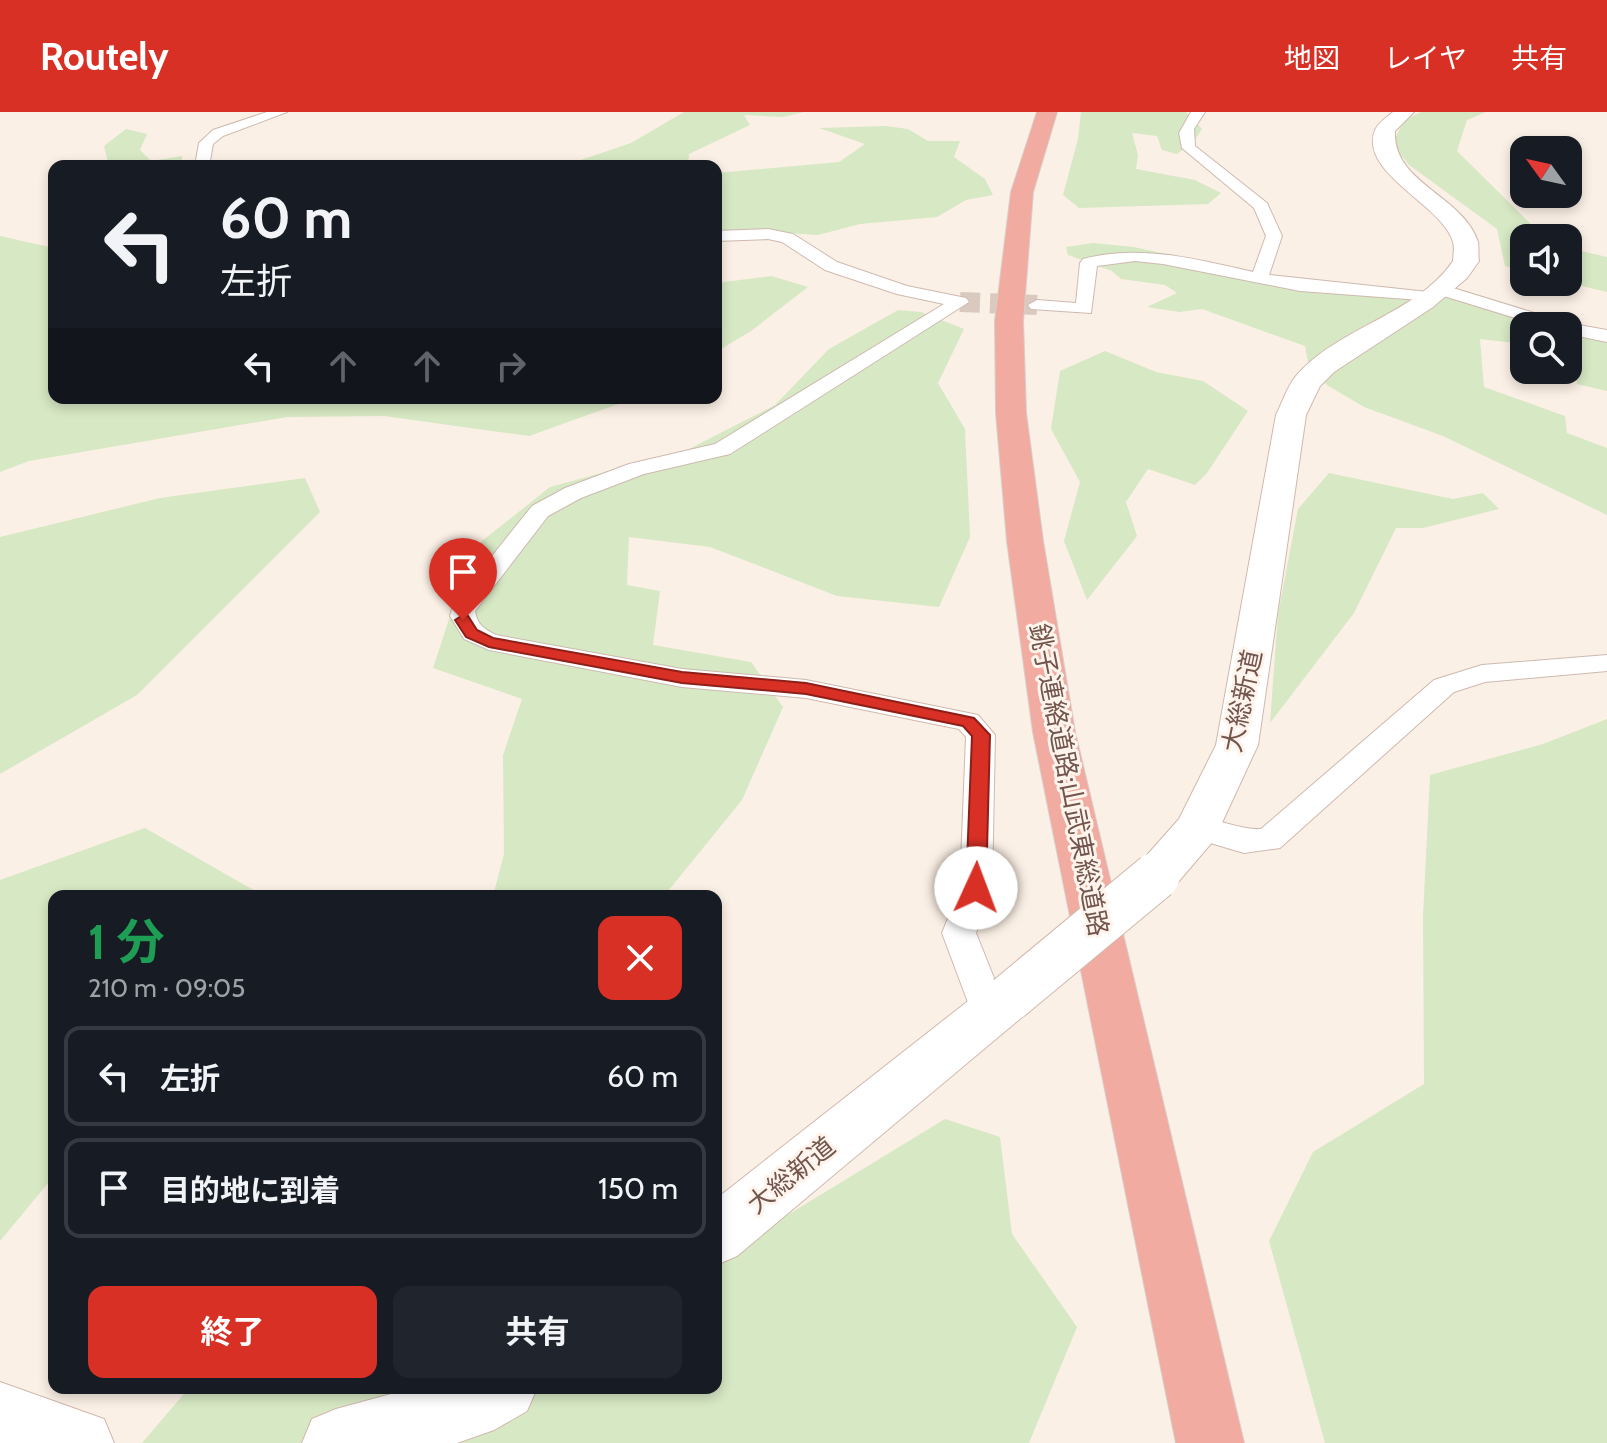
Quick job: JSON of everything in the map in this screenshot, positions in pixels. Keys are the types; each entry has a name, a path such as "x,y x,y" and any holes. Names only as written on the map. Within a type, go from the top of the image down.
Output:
{"highway":[{"name":"銚子連絡道路;山武東総道路","path":"1047,112 1022,192 1015,241 1009,321 1011,413 1016,455 1054,732 1210,1443"}],"street":[{"path":"203,160 206,143 218,133 280,112"},
{"path":"1198,112 1187,127 1189,148 1261,206 1274,236 1259,279"},
{"name":"大総新道","path":"722,1231 1156,876 1198,828 1237,745 1291,415 1307,382 1324,366 1451,282 1467,260 1466,244 1458,228 1387,155 1381,137 1384,130 1404,112"},
{"path":"722,236 768,234 787,238 831,266 903,290 960,302 722,449 637,469 573,493 540,511 462,610 463,620 471,633 489,642 682,678 806,689 968,722 981,735 976,888 959,933 999,1006"},
{"path":"1037,305 1085,309 1089,263 1104,256 1177,262 1300,286 1434,293 1510,313"},
{"path":"1582,331 1607,336"},
{"path":"1567,666 1569,646 1607,643"},
{"path":"1198,828 1244,842 1269,840 1444,686 1482,674 1607,663"},
{"path":"336,1443 470,1406 493,1394"},
{"path":"0,1416 39,1432 80,1443"}],"green space":[{"path":"684,112 804,112 783,117 744,115 750,125 689,154 688,160 581,160 631,143"},
{"path":"1081,112 1186,112 1202,129 1195,140 1177,154 1162,150 1157,136 1132,133 1138,155 1136,169 1195,180 1221,193 1208,204 1079,208 1063,195 1078,139"},
{"path":"1421,112 1486,112 1467,120 1457,151 1510,203 1510,208 1515,208 1531,224 1510,224 1510,267 1505,266 1497,229 1409,165 1392,144 1404,120"},
{"path":"886,126 908,129 928,141 960,141 954,157 985,179 993,195 966,200 937,217 860,224 818,235 737,230 722,234 722,172 839,162 865,144 819,128"},
{"path":"126,129 147,134 140,150 150,160 108,160 104,146"},
{"path":"182,156 182,160 157,160"},
{"path":"0,236 48,247 48,404 618,404 529,436 384,416 287,417 29,461 0,472"},
{"path":"1093,243 1134,247 1251,273 1360,284 1451,299 1510,314 1510,342 1480,339 1484,387 1565,416 1567,433 1607,448 1607,515 1443,436 1364,407 1327,385 1308,362 1305,346 1202,309 1179,312 1147,307 1177,293 1165,285 1121,279 1112,271 1068,255 1066,247"},
{"path":"1582,251 1607,257 1607,292 1582,286"},
{"path":"771,276 808,287 751,331 722,348 722,282"},
{"path":"898,310 921,312 964,329 938,383 965,429 970,537 939,607 837,596 710,547 629,537 627,585 660,591 653,645 751,662 783,707 742,800 669,890 495,890 504,854 503,755 522,699 433,668 472,549 550,487 689,449 775,405 829,349"},
{"path":"1582,335 1607,338 1607,391 1577,384 1582,384"},
{"path":"1105,351 1156,372 1203,381 1248,411 1207,473 1195,485 1148,469 1126,502 1137,536 1087,600 1064,541 1080,482 1051,429 1060,371"},
{"path":"1329,473 1453,499 1483,493 1499,509 1423,528 1396,528 1354,613 1270,723 1278,614 1298,509"},
{"path":"305,478 320,512 137,695 0,774 0,537 160,498"},
{"path":"1607,719 1607,1443 1325,1443 1269,1241 1313,1152 1424,1084 1423,916 1430,775 1543,744"},
{"path":"145,828 254,890 48,890 48,1183 0,1241 0,880"},
{"path":"945,1119 1000,1137 1012,1234 1077,1327 1029,1443 142,1443 184,1394 722,1394 722,1226 743,1242"}],"tunnel":[{"path":"960,302 1037,305"}],"route":[{"path":"463,620 471,633 489,642 682,678 806,689 968,722 981,735 976,888"}]}
